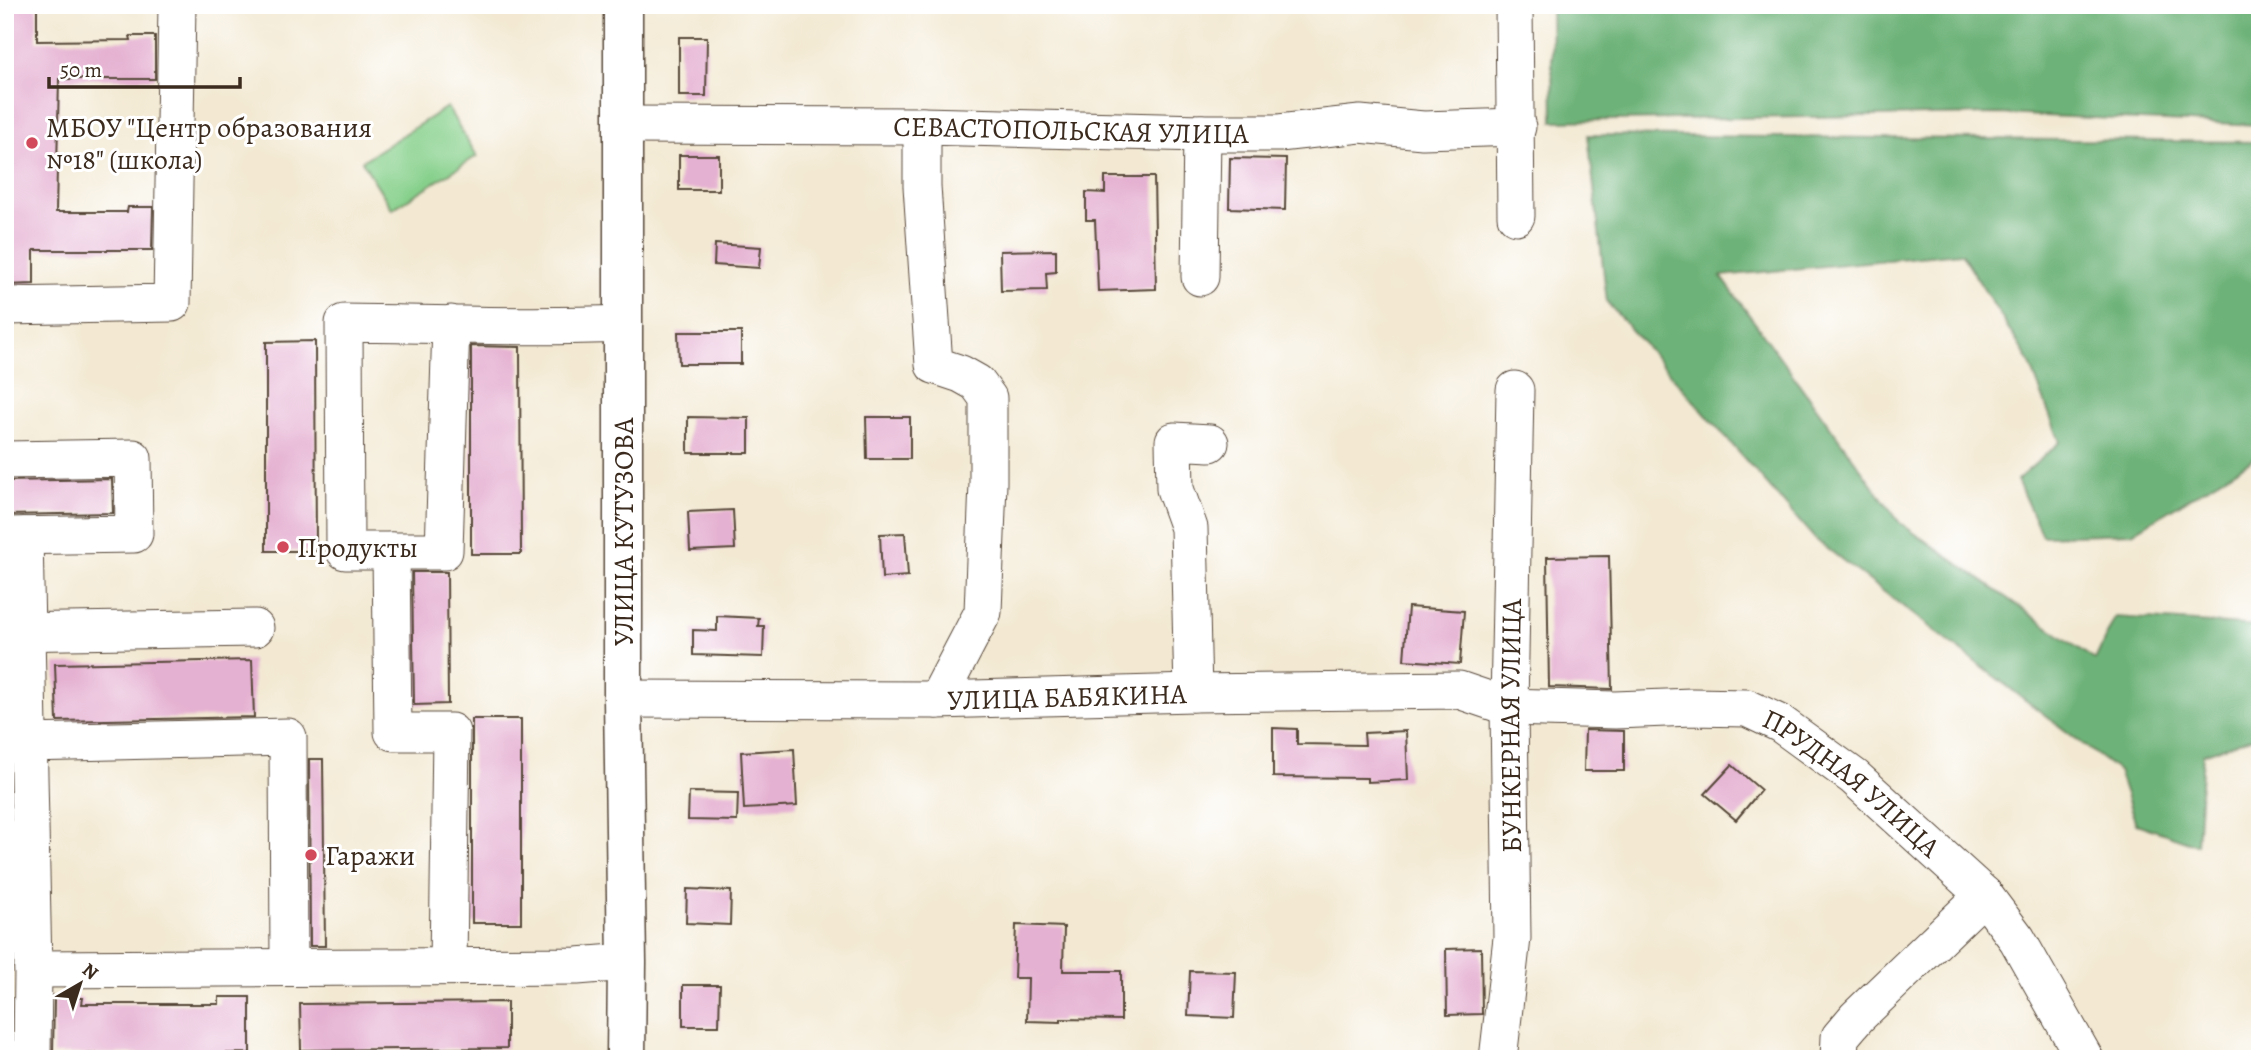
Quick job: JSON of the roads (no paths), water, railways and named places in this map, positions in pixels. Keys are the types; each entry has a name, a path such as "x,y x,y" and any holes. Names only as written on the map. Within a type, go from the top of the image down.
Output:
{"main road":[{"name":"УЛИЦА КУТУЗОВА","path":"623,5 626,1059"}],"street":[{"path":"5,306 172,303 177,5"},
{"path":"1514,5 1516,216"},
{"name":"СЕВАСТОПОЛЬСКАЯ УЛИЦА","path":"623,125 922,126 1202,133 1279,133 1360,124 1423,130 1517,127"},
{"path":"922,126 922,186 934,365 961,374 977,383 988,398 983,612 937,700"},
{"path":"1200,277 1202,133"},
{"path":"450,324 444,551 345,551 344,323 450,324 573,326 623,324"},
{"name":"БУНКЕРНАЯ УЛИЦА","path":"1498,1059 1512,938 1508,707 1515,390"},
{"path":"1193,693 1189,528 1175,489 1174,441 1210,443"},
{"path":"5,460 133,458 134,534 15,536 15,632 27,743 33,969 32,1059"},
{"path":"391,551 393,732 451,732 448,966"},
{"path":"15,632 255,628"},
{"name":"УЛИЦА БАБЯКИНА","path":"623,699 937,700 1459,690 1508,707"},
{"name":"ПРУДНАЯ УЛИЦА","path":"1508,707 1615,710 1747,708 1781,724 1854,776 1984,895 2017,939 2085,1059"},
{"path":"27,743 288,737 289,967"},
{"path":"1839,1059 1840,1037 1857,1017 1984,895"},
{"path":"33,969 577,966 627,962"}],"place":[{"name":"МБОУ \"Центр образования №18\" (школа)","path":"32,143"},
{"name":"Продукты","path":"283,547"},
{"name":"Гаражи","path":"311,855"}]}
